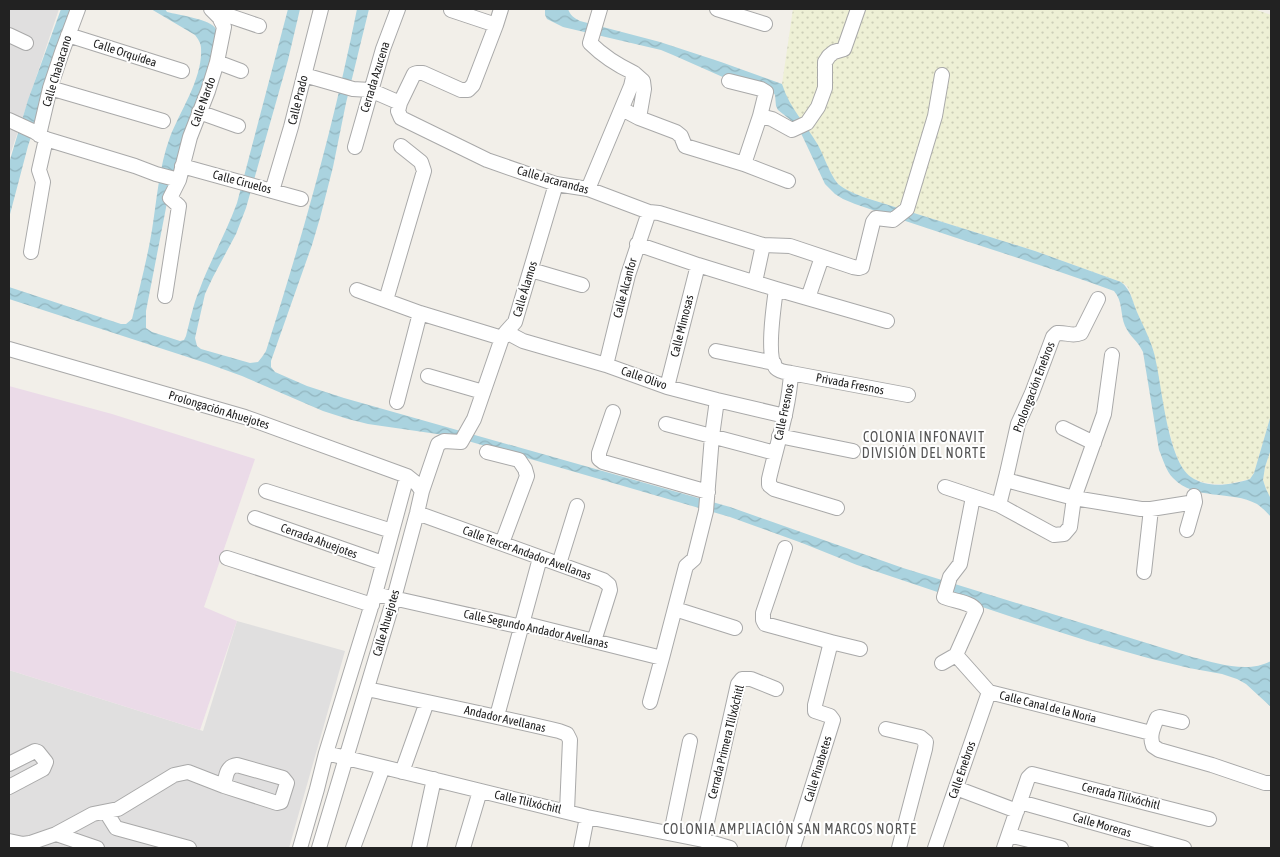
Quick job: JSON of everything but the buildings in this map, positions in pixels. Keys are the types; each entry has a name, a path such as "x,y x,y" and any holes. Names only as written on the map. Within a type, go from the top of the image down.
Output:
{"street":[{"name":"Calle Chabacano","path":"31,252 43,182 39,170 40,135 50,88 78,9"},
{"path":"211,9 259,26"},
{"name":"Calle Nardo","path":"165,296 179,206 170,198 190,137 208,91 217,62 224,27 219,17 211,9"},
{"name":"Calle Prado","path":"272,191 291,127 321,9"},
{"name":"Cerrada Azucena","path":"355,147 370,90 398,9"},
{"path":"304,74 353,89 370,90 400,103 414,74 417,73 462,90 468,90 473,85 501,9"},
{"path":"717,9 765,24"},
{"path":"760,116 772,119 792,130 807,123 818,107 825,88 825,62 834,52 844,49 858,9"},
{"path":"450,10 496,25"},
{"path":"599,12 590,43 632,80 643,81 644,89 639,118"},
{"name":"Calle Orquídea","path":"68,35 182,71"},
{"path":"9,36 26,42"},
{"path":"217,62 241,71"},
{"name":"Calle Jacarandas","path":"400,103 398,111 401,118 487,160 556,184 588,190 649,212 659,213 763,245 790,246 859,268 862,267 873,222 876,218 893,220 907,209 935,116 942,75"},
{"path":"588,190 632,80"},
{"path":"729,81 766,92 744,164"},
{"path":"50,88 163,121"},
{"path":"622,109 639,118 676,132 681,136 685,146 744,164 788,181"},
{"path":"199,112 238,126"},
{"path":"14,122 40,135 177,180"},
{"path":"357,290 386,300 424,171 421,162 401,146"},
{"name":"Calle Ciruelos","path":"182,166 301,199"},
{"name":"Calle Álamos","path":"474,419 504,335 515,322 556,184"},
{"name":"Calle Alcanfor","path":"606,365 628,275 649,212"},
{"path":"637,244 776,290 887,321"},
{"path":"755,282 763,245"},
{"path":"808,298 822,257"},
{"name":"Calle Mimosas","path":"667,386 698,265"},
{"path":"531,270 582,285"},
{"path":"774,363 771,342 776,290"},
{"name":"Prolongación Enebros","path":"999,505 1018,424 1052,337 1062,332 1070,335 1081,333 1098,299"},
{"name":"Calle Olivo","path":"386,300 420,313 606,365 667,386 785,416"},
{"path":"396,402 420,313"},
{"name":"Prolongación Ahuejotes","path":"9,348 245,417 407,476 422,490"},
{"name":"Calle Fresnos","path":"716,351 774,363 777,369 791,373 785,416 769,485 837,508"},
{"path":"945,487 999,505 1054,536 1064,534 1070,527 1074,498 1104,414 1112,354"},
{"name":"Privada Fresnos","path":"791,373 908,395"},
{"path":"428,376 483,392"},
{"path":"650,702 686,566 694,559 706,511 717,400"},
{"path":"613,412 599,453 599,459 603,462 708,494"},
{"name":"Calle Ahuejotes","path":"319,848 394,598 422,490 438,444 444,441 461,442 474,419"},
{"path":"666,424 775,454"},
{"path":"1063,428 1094,443"},
{"path":"779,436 853,451"},
{"path":"487,452 519,460 525,469 526,476 502,543"},
{"name":"Calle Ahuejotes","path":"300,848 326,752 374,599 407,476"},
{"path":"1006,480 1074,498 1141,509 1151,509 1194,499 1187,530"},
{"path":"266,491 392,531"},
{"path":"942,663 956,655 976,610 974,606 944,597 950,577 960,564 973,497"},
{"path":"559,564 577,506"},
{"path":"1144,572 1151,509"},
{"name":"Calle Tercer Andador Avellanas","path":"417,513 602,580 609,585 610,590 594,641"},
{"name":"Cerrada Ahuejotes","path":"255,518 383,563"},
{"path":"785,548 763,613 763,620 766,624 860,649"},
{"name":"Calle Segundo Andador Avellanas","path":"227,558 374,599 394,598 522,627 530,625 662,658"},
{"path":"497,716 540,558"},
{"path":"675,609 735,628"},
{"name":"Calle Pinabetes","path":"793,848 833,720 830,716 815,711 831,642"},
{"name":"Calle Canal de la Noria","path":"956,655 989,692 1151,733"},
{"name":"Cerrada Primera Tlilxóchitl","path":"703,840 738,684 742,679 751,679 776,689"},
{"name":"Andador Avellanas","path":"367,688 497,716 567,734 570,740 567,811"},
{"name":"Calle Enebros","path":"935,848 989,692"},
{"path":"402,772 427,702"},
{"path":"1182,722 1157,718 1151,733 1153,746 1159,750 1212,765 1265,784 1271,783"},
{"path":"886,729 920,737 926,742 926,750 899,848"},
{"path":"671,834 690,741"},
{"path":"9,764 35,751 46,762 43,769 9,787"},
{"name":"Calle Tlilxóchitl","path":"326,752 587,816 703,840 722,847"},
{"path":"353,848 383,767"},
{"path":"9,841 23,844 30,843 56,834 93,814 118,809 174,775 188,772 224,786"},
{"name":"Cerrada Tlilxóchitl","path":"1018,806 1028,778 1032,774 1210,819"},
{"path":"419,848 434,779"},
{"name":"Calle Moreras","path":"956,788 1018,806 1184,848"},
{"path":"463,848 480,791"},
{"path":"1004,848 1018,806"},
{"path":"106,812 116,828 189,848"},
{"path":"581,848 587,816"},
{"path":"56,834 98,848"},
{"path":"1009,835 1061,848"}],"shaded area":[{"path":"9,9 59,9 9,158"},
{"path":"9,386 112,414 255,459 204,607 237,621 200,730 9,670"},
{"path":"237,621 345,651 289,848 9,848 9,670 203,731"}],"green space":[{"path":"793,9 1254,9 1271,15 1271,415 1254,473 1250,479 1227,484 1202,482 1192,478 1180,464 1166,420 1153,349 1127,286 1121,282 1035,251 863,197 846,190 838,184 816,142 790,105 782,84"},
{"path":"1271,449 1271,499 1263,480"}],"water":[{"path":"61,9 73,9 28,146 9,218 9,163 28,100"},
{"path":"151,9 165,9 167,12 208,23 216,29 217,33 217,45 171,182 146,311 146,328 152,332 180,341 184,340 186,336 197,296 237,203 288,9 300,9 288,60 246,208 236,234 205,294 195,338 197,346 201,349 250,363 258,362 262,357 266,351 305,224 338,95 357,9 369,9 320,218 271,361 271,367 275,372 307,386 344,398 730,507 903,568 1192,657 1242,667 1262,665 1271,661 1271,707 1246,684 1222,674 1148,658 1012,617 857,565 730,517 451,436 368,424 348,419 323,411 242,376 206,363 9,299 9,287 121,324 126,324 132,319 148,252 166,148 195,82 201,59 200,44 195,35"},
{"path":"545,9 568,9 572,16 580,21 660,42 782,84 794,109 818,145 835,180 850,191 863,197 1035,251 1121,282 1129,292 1151,342 1171,440 1183,469 1191,477 1205,483 1220,485 1250,479 1254,473 1271,415 1271,449 1263,480 1271,499 1271,517 1257,504 1247,500 1202,493 1182,485 1173,478 1159,450 1143,352 1125,326 1119,299 1114,291 843,199 825,184 799,129 778,110 773,92 725,78 661,50 563,27 547,19"}],"district":[{"name":"COLONIA INFONAVIT DIVISIÓN DEL NORTE","path":"924,446"},
{"name":"COLONIA AMPLIACIÓN SAN MARCOS NORTE","path":"790,829"}]}
